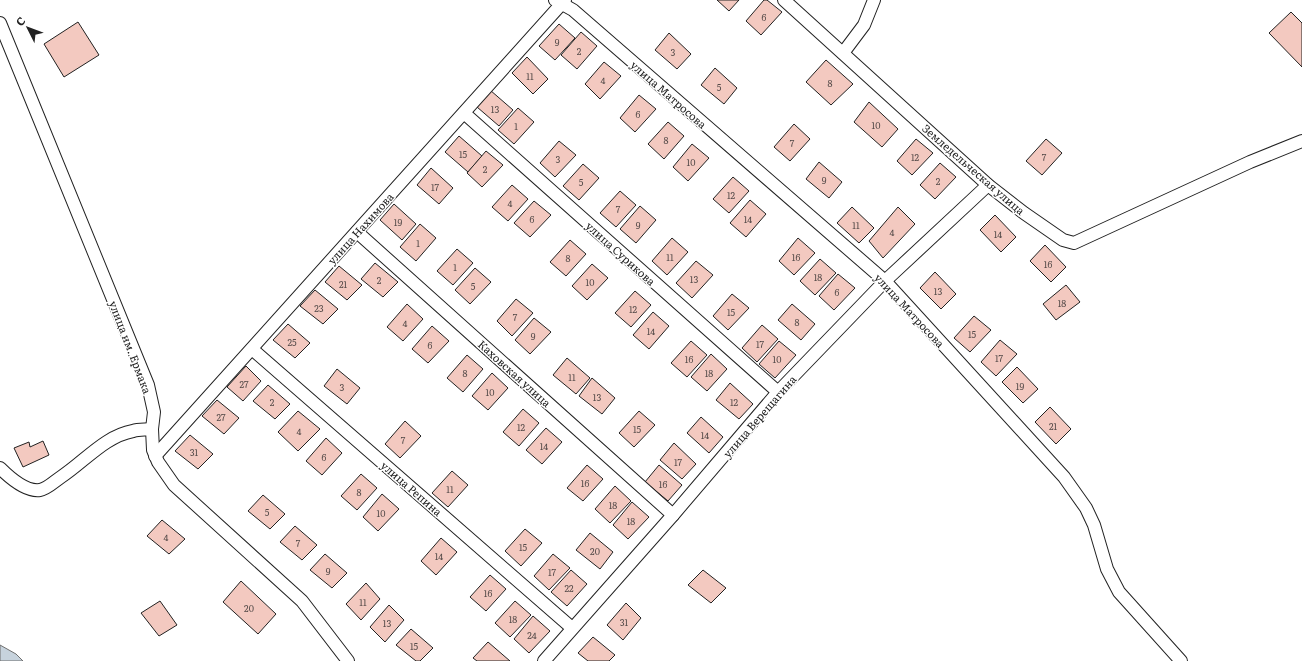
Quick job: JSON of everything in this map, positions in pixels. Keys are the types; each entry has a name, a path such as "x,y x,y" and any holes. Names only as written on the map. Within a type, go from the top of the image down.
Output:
{"street":[{"name":"Земледельческая улица","path":"784,0 988,185 1024,213 1063,240 1074,242 1250,162 1302,141"},
{"path":"842,53 864,25 874,0"},
{"name":"улица Нахимова","path":"155,456 464,113 560,1"},
{"name":"улица Матросова","path":"560,1 573,10 885,281 1064,477 1086,508 1094,525 1106,569 1119,592 1182,661"},
{"name":"улица им. Ермака","path":"0,23 148,385 154,412 152,429 153,450 155,456 164,472 174,485 302,601 348,661"},
{"name":"улица Сурикова","path":"464,113 778,392"},
{"name":"улица Верещагина","path":"544,661 673,515 778,392 885,281 988,185"},
{"name":"Каховская улица","path":"357,232 673,515"},
{"name":"улица Репина","path":"252,348 572,628"},
{"path":"0,468 21,484 40,490 65,475 96,450 117,436 133,431 152,429"}],"shaded area":[{"path":"0,645 16,654 23,661 0,661"}],"building":[{"path":"717,0 739,0 729,11"},
{"path":"764,0 767,0 782,12 761,35 746,21"},
{"path":"1291,12 1302,23 1302,67 1269,33"},
{"path":"78,22 99,55 64,77 44,44"},
{"path":"559,24 575,38 555,60 539,46"},
{"path":"581,32 597,46 577,69 561,55"},
{"path":"669,33 691,54 677,69 655,50"},
{"path":"527,57 548,79 533,94 512,73"},
{"path":"826,60 853,84 831,105 806,82"},
{"path":"604,62 621,76 600,99 585,84"},
{"path":"715,68 737,88 724,104 701,85"},
{"path":"490,90 513,110 499,126 477,107"},
{"path":"639,95 656,109 635,132 620,118"},
{"path":"869,102 898,129 882,147 854,122"},
{"path":"518,108 534,122 514,144 498,130"},
{"path":"668,122 684,136 664,159 648,144"},
{"path":"794,124 810,139 790,161 774,147"},
{"path":"459,136 482,156 468,172 445,152"},
{"path":"916,139 933,153 912,175 897,161"},
{"path":"1046,139 1062,153 1042,175 1026,161"},
{"path":"559,141 576,155 555,177 540,163"},
{"path":"692,144 709,158 688,181 673,167"},
{"path":"486,151 503,165 482,187 467,173"},
{"path":"819,162 842,182 829,198 806,179"},
{"path":"940,163 956,177 935,199 920,185"},
{"path":"583,164 599,178 579,200 563,186"},
{"path":"431,168 453,188 439,204 417,185"},
{"path":"733,177 749,191 729,213 713,199"},
{"path":"512,185 528,199 508,221 492,207"},
{"path":"620,191 636,205 616,227 600,213"},
{"path":"750,200 766,214 746,237 730,223"},
{"path":"534,201 551,215 530,237 514,223"},
{"path":"394,204 416,224 402,240 380,220"},
{"path":"640,206 656,220 636,243 620,229"},
{"path":"852,207 874,228 859,243 837,223"},
{"path":"898,207 915,224 883,258 869,241"},
{"path":"995,215 1016,237 1001,252 980,230"},
{"path":"420,224 436,238 416,261 400,247"},
{"path":"672,238 688,252 667,275 652,261"},
{"path":"798,238 815,253 794,275 779,261"},
{"path":"570,240 586,254 566,276 550,262"},
{"path":"1045,245 1066,267 1051,282 1030,261"},
{"path":"457,249 473,263 453,285 437,271"},
{"path":"820,259 836,273 815,295 800,281"},
{"path":"696,261 713,275 692,298 676,283"},
{"path":"375,263 398,282 383,297 361,279"},
{"path":"592,264 608,278 587,300 572,286"},
{"path":"339,266 362,285 347,300 325,282"},
{"path":"475,268 491,282 470,304 455,290"},
{"path":"935,272 956,294 941,309 920,288"},
{"path":"838,274 855,288 834,310 819,296"},
{"path":"1066,285 1080,302 1056,320 1043,304"},
{"path":"315,290 338,309 323,324 300,306"},
{"path":"635,291 651,305 631,327 615,313"},
{"path":"732,294 749,308 728,330 713,316"},
{"path":"516,299 533,313 512,336 497,321"},
{"path":"407,304 423,319 403,341 387,327"},
{"path":"792,304 815,324 801,340 778,320"},
{"path":"653,312 669,326 649,349 633,335"},
{"path":"974,316 991,330 970,352 954,338"},
{"path":"534,318 551,332 530,354 515,340"},
{"path":"288,324 310,343 295,358 273,340"},
{"path":"762,325 778,339 757,362 742,348"},
{"path":"432,326 449,341 428,363 412,349"},
{"path":"1000,340 1017,354 996,376 981,362"},
{"path":"691,341 707,355 687,377 671,363"},
{"path":"779,341 796,355 775,378 759,364"},
{"path":"711,354 727,369 707,391 691,377"},
{"path":"467,355 483,369 463,392 447,378"},
{"path":"567,358 590,378 576,394 553,375"},
{"path":"246,366 261,381 243,401 227,387"},
{"path":"1017,367 1038,389 1023,403 1002,382"},
{"path":"337,369 360,388 347,404 324,386"},
{"path":"492,373 508,388 488,410 472,396"},
{"path":"592,378 615,398 602,414 579,396"},
{"path":"730,383 753,404 739,419 716,400"},
{"path":"268,385 290,404 275,419 253,401"},
{"path":"217,400 239,418 224,434 202,416"},
{"path":"1050,407 1071,429 1056,444 1035,422"},
{"path":"523,409 539,423 519,446 503,432"},
{"path":"298,411 320,429 298,451 278,432"},
{"path":"639,411 655,425 634,447 619,433"},
{"path":"701,417 723,437 709,453 687,433"},
{"path":"405,421 421,436 400,458 385,444"},
{"path":"546,428 562,442 542,464 526,450"},
{"path":"190,435 213,454 198,469 175,451"},
{"path":"326,438 342,453 322,475 306,461"},
{"path":"43,441 49,455 23,467 14,448 29,442 30,447"},
{"path":"674,443 696,464 682,479 660,460"},
{"path":"587,465 603,479 583,501 567,488"},
{"path":"659,465 682,485 668,501 645,482"},
{"path":"452,471 468,485 448,507 432,493"},
{"path":"361,474 377,488 357,510 341,496"},
{"path":"615,486 631,501 610,523 595,509"},
{"path":"382,494 399,509 378,531 363,517"},
{"path":"263,495 285,514 270,529 248,511"},
{"path":"632,502 649,517 628,539 613,525"},
{"path":"162,520 185,539 169,554 147,536"},
{"path":"295,526 317,545 302,560 280,542"},
{"path":"525,529 542,543 521,566 505,551"},
{"path":"590,533 613,552 600,569 576,550"},
{"path":"441,538 457,552 436,575 421,561"},
{"path":"325,554 347,573 332,588 310,570"},
{"path":"553,554 570,568 549,590 534,576"},
{"path":"571,570 587,584 567,606 551,592"},
{"path":"703,570 726,588 711,603 688,585"},
{"path":"490,575 506,589 486,611 470,597"},
{"path":"241,581 276,614 258,634 223,602"},
{"path":"366,583 380,599 361,620 346,604"},
{"path":"160,601 177,625 159,636 141,613"},
{"path":"515,601 531,615 510,637 495,623"},
{"path":"626,603 641,618 623,640 607,625"},
{"path":"389,605 404,620 385,642 370,627"},
{"path":"533,616 550,631 529,653 514,639"},
{"path":"411,629 433,648 420,661 416,661 396,645"},
{"path":"593,637 615,655 609,661 588,661 578,653"},
{"path":"488,642 510,661 477,661 473,658"}]}
